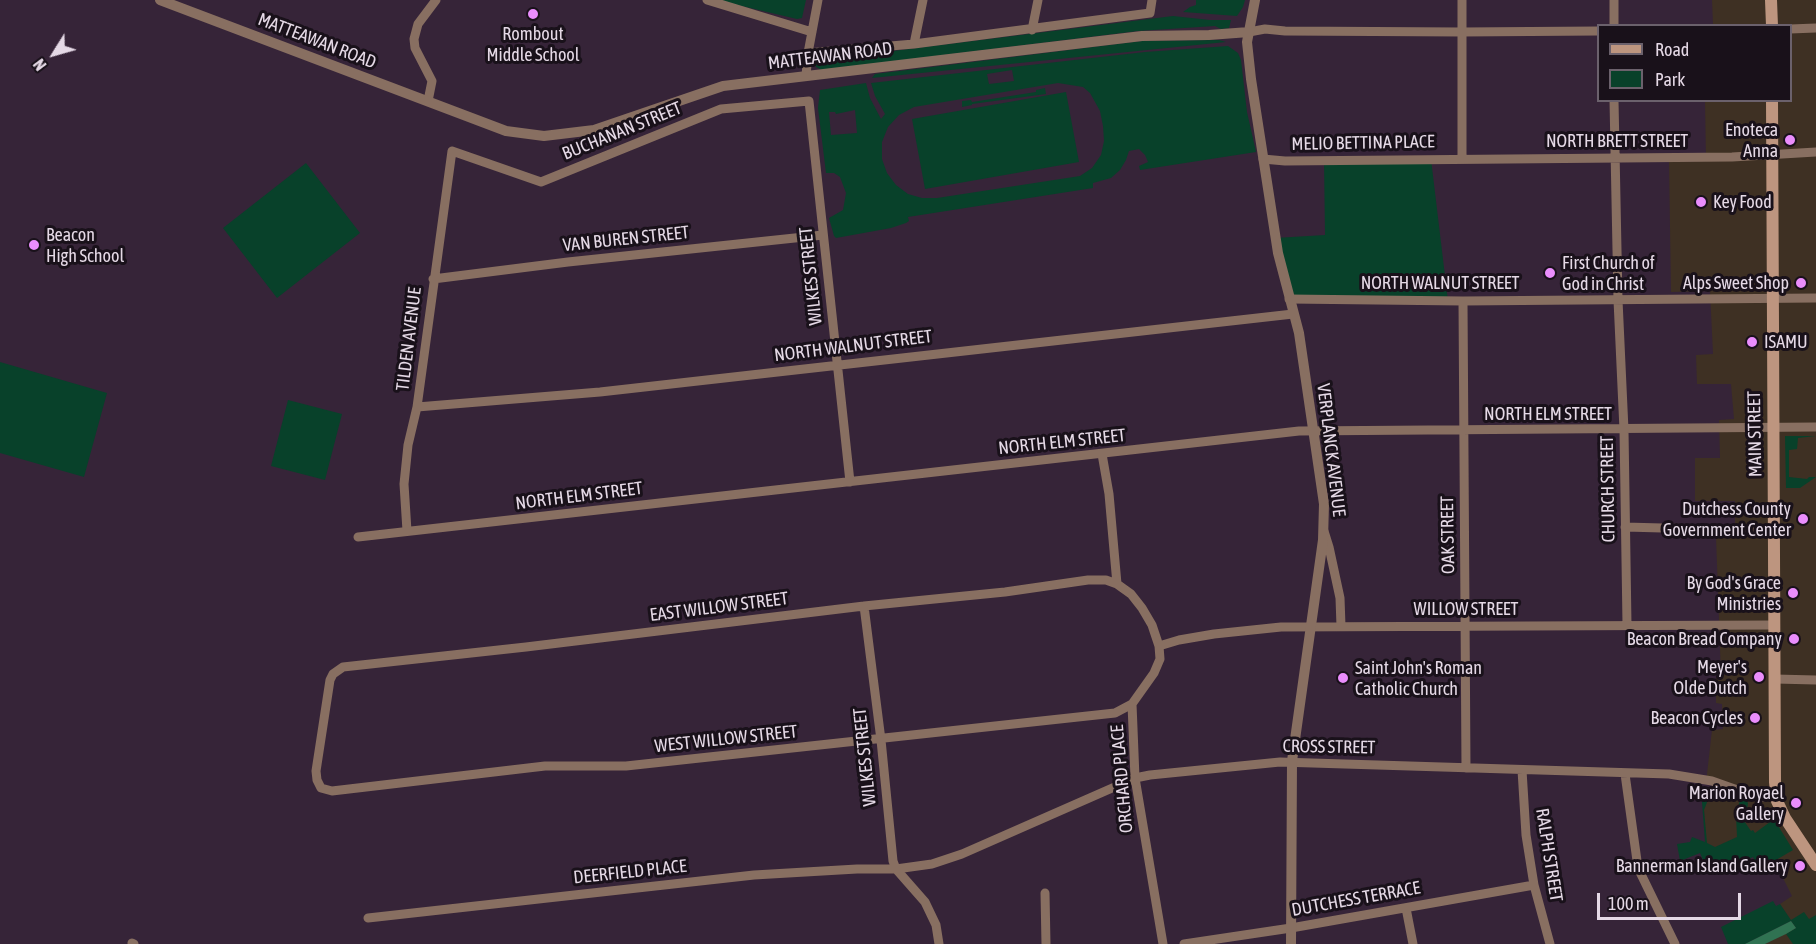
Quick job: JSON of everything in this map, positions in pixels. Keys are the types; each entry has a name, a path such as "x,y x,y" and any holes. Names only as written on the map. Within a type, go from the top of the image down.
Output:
{"main road":[{"path":"1772,0 1772,24"},
{"name":"MAIN STREET","path":"1772,102 1776,794 1785,818 1816,865"}],"street":[{"name":"MATTEAWAN ROAD","path":"160,0 507,131 556,136 594,130 723,86 1142,36 1249,32"},
{"path":"428,101 432,81 415,48 414,39 418,24 436,0"},
{"path":"707,0 812,32"},
{"path":"806,76 818,0"},
{"path":"914,44 923,0"},
{"path":"1032,30 1038,0"},
{"path":"808,53 914,44 1150,13 1152,0"},
{"name":"VERPLANCK AVENUE","path":"1255,0 1247,42 1268,197 1289,299 1299,333 1324,504 1323,531 1292,761 1291,944"},
{"path":"1462,0 1462,158"},
{"path":"1614,0 1614,24"},
{"path":"1792,28 1816,28"},
{"path":"1249,32 1265,29 1285,31 1597,31"},
{"name":"BUCHANAN STREET","path":"452,151 541,182 720,109 809,101"},
{"name":"WILKES STREET","path":"809,101 850,482"},
{"name":"CHURCH STREET","path":"1614,102 1618,300 1624,430 1627,626"},
{"name":"TILDEN AVENUE","path":"406,531 404,484 408,445 417,407 452,151"},
{"name":"NORTH BRETT STREET","path":"1462,158 1816,152"},
{"name":"MELIO BETTINA PLACE","path":"1263,159 1462,158"},
{"name":"VAN BUREN STREET","path":"433,279 823,235"},
{"name":"NORTH WALNUT STREET","path":"1289,299 1463,301 1816,298"},
{"name":"OAK STREET","path":"1463,301 1466,768"},
{"name":"NORTH WALNUT STREET","path":"417,407 600,392 1293,314"},
{"name":"NORTH ELM STREET","path":"358,537 1313,431 1816,428"},
{"path":"1102,454 1109,494 1117,584 1131,594 1142,608 1152,625 1159,646"},
{"path":"1625,527 1774,531"},
{"path":"1323,531 1329,547 1340,598 1341,626"},
{"name":"EAST WILLOW STREET","path":"321,788 316,771 330,680 333,674 343,667 864,606 1005,592 1088,580 1106,580 1117,584"},
{"name":"WILKES STREET","path":"864,606 893,859 896,868"},
{"name":"WILLOW STREET","path":"1159,646 1214,634 1281,627 1774,625"},
{"name":"ORCHARD PLACE","path":"1159,646 1160,659 1154,673 1132,704 1135,778 1163,944"},
{"path":"1774,679 1816,680"},
{"name":"WEST WILLOW STREET","path":"321,788 332,791 351,790 545,766 626,766 881,740 1115,714 1132,704"},
{"name":"CROSS STREET","path":"896,868 932,864 962,854 1135,778 1292,761 1668,774 1712,782 1760,798 1776,794"},
{"name":"RALPH STREET","path":"1522,770 1526,835 1534,885 1550,944"},
{"path":"1625,774 1638,868 1675,944"},
{"path":"896,868 925,902 936,925 939,944"},
{"name":"DEERFIELD PLACE","path":"368,918 754,875 896,868"},
{"name":"DUTCHESS TERRACE","path":"1184,944 1534,885"},
{"path":"1045,893 1046,944"},
{"path":"1406,908 1413,944"}],"shaded area":[{"path":"1712,0 1816,0 1816,944 1765,944 1796,928 1780,904 1792,896 1774,860 1758,867 1752,855 1706,843 1704,810 1715,779 1707,776 1712,730 1723,729 1722,704 1716,703 1716,677 1721,676 1716,535 1735,536 1735,501 1695,501 1695,458 1720,458 1719,420 1734,419 1731,384 1697,384 1696,355 1713,354 1710,291 1671,292 1669,162 1706,161 1705,102 1792,102 1792,24 1713,24"}],"green space":[{"path":"716,0 806,0 802,18 797,19"},
{"path":"1196,0 1245,0 1237,16 1183,12 1196,5"},
{"path":"1173,16 1231,20 1229,28 1221,29 1215,26 1138,31 822,70 816,67 813,61"},
{"path":"1219,40 1226,42 872,78 875,74 1142,41"},
{"path":"1228,46 1238,53 1256,152 1140,170 1139,166 1148,162 1139,149 1129,151 1120,170 1111,178 1093,183 1093,188 908,217 909,221 906,223 891,228 836,238 834,236 829,218 843,210 846,193 840,177 834,173 826,173 818,108 820,90 866,83 870,98 881,119 885,114 871,83 1145,52","holes":["1012,70 1014,81 989,84 987,74","1058,83 1083,87 1090,93 1100,111 1104,141 1101,155 1092,168 1080,176 937,198 922,198 908,194 896,185 887,173 882,159 882,142 888,127 899,115 914,107","855,110 857,133 831,135 829,112 836,114"]},
{"path":"1045,88 1046,94 962,107 962,101 971,100 972,102 1036,92 1036,90"},
{"path":"1066,92 1079,162 925,189 912,119"},
{"path":"1431,159 1448,301 1289,299 1275,238 1325,235 1324,160"},
{"path":"306,163 360,233 277,298 223,228"},
{"path":"0,362 107,393 84,477 0,453"},
{"path":"288,400 342,414 325,480 271,466"},
{"path":"1785,436 1816,436 1798,438 1797,449 1789,450 1789,477 1807,479 1816,477 1800,488 1786,488"},
{"path":"1701,789 1720,793 1711,792 1704,810 1707,843 1715,847 1737,837 1736,815 1740,800 1730,795 1746,800 1748,803 1747,809 1740,815 1751,831 1755,833 1774,819 1793,850 1759,870 1753,857 1719,873 1712,857 1703,860 1700,853 1680,861 1677,844 1690,842 1692,837 1705,842"},
{"path":"1773,901 1776,906 1780,904 1791,920 1804,912 1809,919 1816,915 1816,944 1793,944 1786,934 1796,928 1791,921 1745,944 1728,944 1721,927"},
{"path":"1791,921 1796,928 1786,934 1765,944 1745,944"}],"place":[{"name":"Rombout Middle School","path":"533,14"},
{"name":"Enoteca Anna","path":"1790,140"},
{"name":"Key Food","path":"1701,202"},
{"name":"Beacon High School","path":"34,245"},
{"name":"First Church of God in Christ","path":"1550,273"},
{"name":"Alps Sweet Shop","path":"1801,283"},
{"name":"ISAMU","path":"1752,342"},
{"name":"Dutchess County Government Center","path":"1803,519"},
{"name":"By God's Grace Ministries","path":"1793,593"},
{"name":"Beacon Bread Company","path":"1794,639"},
{"name":"Meyer's Olde Dutch","path":"1759,677"},
{"name":"Saint John's Roman Catholic Church","path":"1343,678"},
{"name":"Beacon Cycles","path":"1755,718"},
{"name":"Marion Royael Gallery","path":"1796,803"},
{"name":"Bannerman Island Gallery","path":"1800,866"}]}
